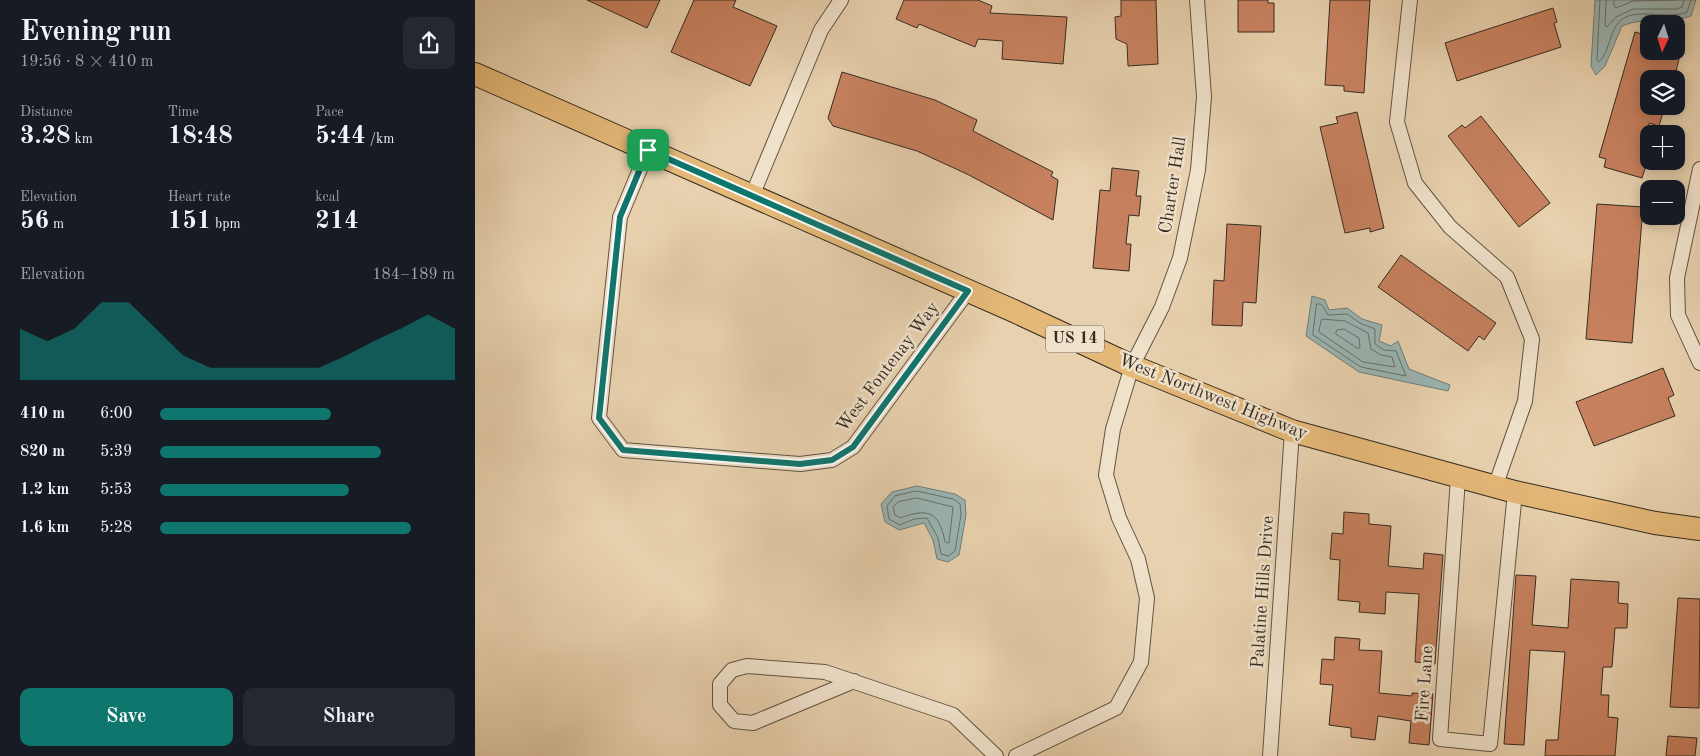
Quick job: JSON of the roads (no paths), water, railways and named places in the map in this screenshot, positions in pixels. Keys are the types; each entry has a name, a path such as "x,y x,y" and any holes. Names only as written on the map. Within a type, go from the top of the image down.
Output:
{"main road":[{"name":"West Northwest Highway","path":"475,74 968,291 1131,366 1293,431 1505,490 1655,523 1700,529"}],"street":[{"path":"752,196 821,30 841,0"},
{"name":"Charter Hall","path":"1016,756 1116,708 1141,662 1147,598 1138,559 1119,518 1106,475 1113,429 1131,366 1163,307 1180,258 1198,170 1204,97 1197,0"},
{"path":"1410,0 1397,122 1415,183 1450,227 1507,277 1533,339 1525,401 1505,490"},
{"name":"West Fontenay Way","path":"648,150 620,217 599,418 623,450 800,464 832,460 853,447 968,291"},
{"path":"1699,356 1679,315 1677,278 1700,169"},
{"name":"Palatine Hills Drive","path":"1270,756 1293,431"},
{"name":"Fire Lane","path":"1458,478 1440,739 1490,744 1505,490"},
{"path":"854,681 753,723 734,721 720,705 720,684 732,670 747,666 825,672 854,681 953,715 996,756"}],"water":[{"path":"1595,0 1696,0 1691,16 1685,18 1685,15 1640,15 1640,21 1622,26 1605,66 1596,75 1591,66"},
{"path":"1312,296 1325,300 1329,310 1347,308 1362,319 1382,325 1379,341 1391,346 1398,341 1409,369 1450,385 1448,391 1359,372 1306,336"},
{"path":"917,486 955,494 965,500 966,515 959,555 948,562 937,559 933,540 924,523 899,530 885,522 881,504 892,492"}]}
